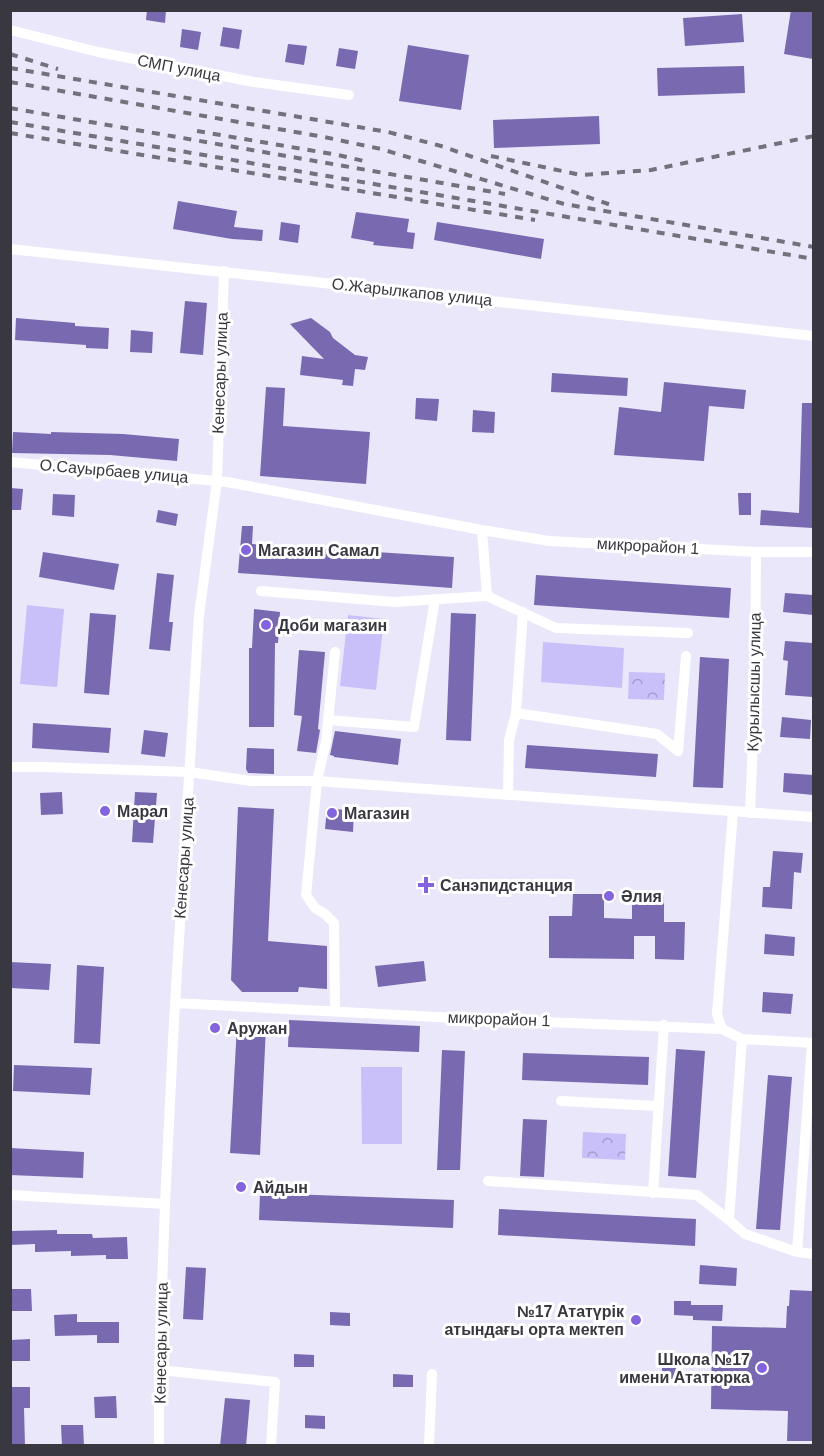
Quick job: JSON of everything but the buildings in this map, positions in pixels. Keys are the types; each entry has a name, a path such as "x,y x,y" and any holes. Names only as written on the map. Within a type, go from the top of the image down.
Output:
{"street":[{"name":"СМП улица","path":"10,30 98,52 254,82 349,94"},
{"name":"О.Жарылкапов улица","path":"10,249 813,336"},
{"name":"Кенесары улица","path":"159,1446 159,1370 175,1003 199,615 217,481 224,271"},
{"name":"О.Сауырбаев улица","path":"10,462 217,481"},
{"name":"микрорайон 1","path":"217,481 549,541 756,552 813,552"},
{"path":"482,530 487,596"},
{"name":"Курылысшы улица","path":"750,813 755,691 756,552"},
{"path":"261,591 394,602 487,596 556,628 688,633"},
{"path":"328,720 414,726 435,599"},
{"path":"508,795 509,740 516,713 523,612"},
{"path":"335,651 328,720 317,781 306,895 315,908 326,914 334,923 335,1011"},
{"path":"516,713 657,735 678,751 686,656"},
{"path":"10,767 189,772 251,781 317,781 813,818"},
{"path":"734,812 717,1014 722,1029 742,1040 813,1043 797,1252"},
{"name":"микрорайон 1","path":"175,1003 493,1020 722,1029"},
{"path":"652,1192 664,1025"},
{"path":"729,1220 742,1040"},
{"path":"561,1101 658,1106"},
{"path":"488,1181 697,1195 745,1234 797,1252 813,1254"},
{"path":"10,1195 165,1204"},
{"path":"159,1370 275,1382 271,1446"},
{"path":"429,1446 432,1374"}],"green space":[{"path":"27,605 64,609 57,687 20,684"},
{"path":"348,615 384,619 376,690 340,686"},
{"path":"543,642 624,648 622,688 541,682"},
{"path":"629,672 665,673 664,700 628,699"},
{"path":"361,1067 402,1067 402,1144 362,1144"},
{"path":"583,1132 626,1134 625,1160 582,1158"}],"railway":[{"path":"10,54 58,69"},
{"path":"10,68 388,132 441,146 614,206"},
{"path":"10,82 324,137 381,149 564,204 814,247"},
{"path":"10,108 505,194"},
{"path":"10,122 814,259"},
{"path":"197,131 368,162"},
{"path":"10,133 535,220"},
{"path":"491,156 581,175 651,170 814,136"}],"place":[{"name":"Магазин Самал","path":"246,550"},
{"name":"Доби магазин","path":"266,625"},
{"name":"Марал","path":"105,811"},
{"name":"Магазин","path":"332,813"},
{"name":"Санэпидстанция","path":"426,885"},
{"name":"Әлия","path":"609,896"},
{"name":"Аружан","path":"215,1028"},
{"name":"Айдын","path":"241,1187"},
{"name":"№17 Ататүрік атындағы орта мектеп","path":"636,1320"},
{"name":"Школа №17 имени Ататюрка","path":"762,1368"}]}
